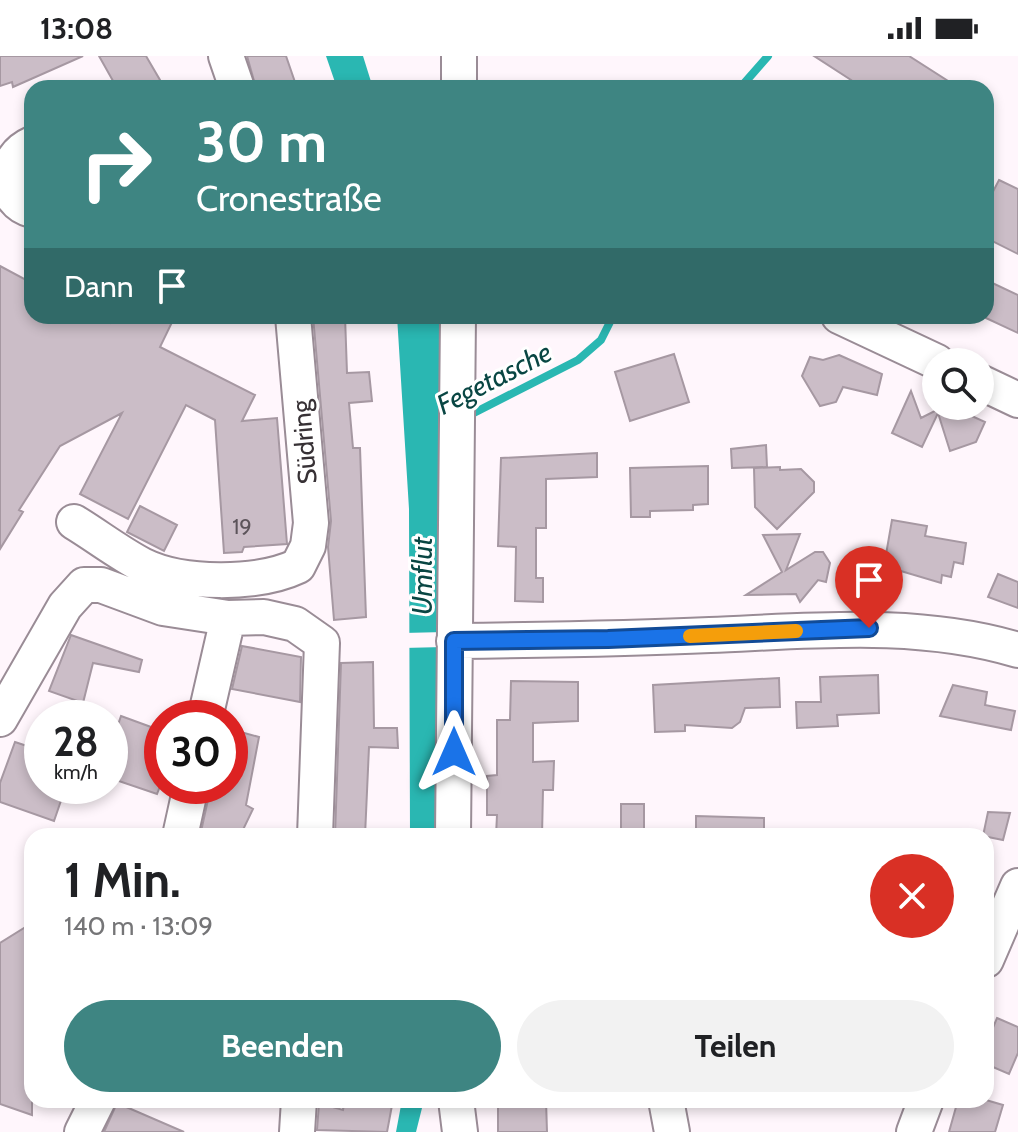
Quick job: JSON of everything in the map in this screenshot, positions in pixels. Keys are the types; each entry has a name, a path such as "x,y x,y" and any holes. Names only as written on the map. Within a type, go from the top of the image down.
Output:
{"street":[{"path":"226,56 234,80"},
{"path":"459,56 459,80"},
{"path":"24,149 10,157 3,169 3,184 9,197 24,205"},
{"name":"Südring","path":"74,522 144,566 201,581 270,575 298,566 308,546 311,523 294,324"},
{"path":"453,828 458,324"},
{"path":"856,324 922,355"},
{"path":"994,389 1018,400"},
{"path":"0,719 65,606 84,585 93,583 163,608 228,618 264,617 295,624 322,643 315,828"},
{"path":"209,700 228,618"},
{"path":"454,641 608,639 869,628 943,636 1018,650"},
{"path":"182,828 187,804"},
{"path":"994,942 1018,886"},
{"path":"82,1132 94,1108"},
{"path":"297,1132 298,1108"},
{"path":"457,1108 460,1132"},
{"path":"668,1108 672,1132"},
{"path":"914,1132 923,1108"}],"water":[{"path":"326,56 363,56 370,80 334,80"},
{"name":"Umflut","path":"397,324 441,324 447,354 438,828 410,828 409,509"},
{"path":"400,1108 422,1108 416,1132 396,1132"}],"pier":[{"path":"445,632 444,647 403,648 403,633"}],"building":[{"path":"0,56 83,56 13,87 12,82 0,86"},
{"path":"99,56 146,56 160,80 112,80"},
{"path":"247,56 286,56 294,80 254,80"},
{"path":"814,56 909,56 946,80 851,80"},
{"path":"999,180 1018,189 1018,254 994,242 994,190"},
{"path":"0,266 24,279 24,324 171,324 160,347 255,395 242,421 277,418 287,544 244,547 242,552 224,553 215,420 186,405 128,519 80,494 122,413 60,446 19,510 23,512 0,549"},
{"path":"994,284 1018,295 1018,333 994,322"},
{"path":"314,324 345,324 347,373 369,372 372,401 349,403 353,448 360,448 366,617 334,620 328,547 331,521"},
{"path":"674,354 689,402 630,421 615,372"},
{"path":"839,355 882,374 877,395 843,387 836,402 820,406 802,376 810,357 823,360"},
{"path":"911,391 922,420 935,420 922,447 892,433"},
{"path":"940,420 985,422 976,442 950,451"},
{"path":"766,445 767,467 732,468 731,449"},
{"path":"597,453 597,477 546,479 546,528 536,528 536,578 543,578 543,602 515,601 516,547 498,546 501,458"},
{"path":"708,466 708,504 693,505 693,510 650,511 650,517 631,517 630,468"},
{"path":"780,467 780,470 801,469 814,482 814,492 777,529 755,507 754,468"},
{"path":"140,506 177,525 164,551 127,532"},
{"path":"892,520 927,526 925,536 966,543 963,564 954,562 951,577 942,575 941,583 884,566"},
{"path":"800,534 786,570 815,552 823,552 830,563 826,582 818,580 800,602 796,594 746,595 782,572 763,535"},
{"path":"998,574 1018,582 1018,608 988,597"},
{"path":"71,635 142,660 139,672 93,663 84,700 49,691"},
{"path":"242,646 301,657 300,702 232,689"},
{"path":"373,662 374,728 397,728 398,748 369,747 365,828 335,828 341,663"},
{"path":"878,675 879,713 837,715 838,726 797,728 796,702 821,702 820,677"},
{"path":"779,678 780,707 745,708 740,722 732,728 685,725 685,731 655,732 653,685"},
{"path":"511,681 578,682 578,721 533,723 533,762 554,761 553,790 543,790 542,828 496,828 497,815 487,815 487,776 497,775 497,720 510,720"},
{"path":"953,685 987,692 985,705 1015,711 1011,730 940,716"},
{"path":"128,719 144,724 144,790 128,784"},
{"path":"248,734 259,737 248,795"},
{"path":"15,742 24,745 24,804 60,804 54,821 0,802 0,783"},
{"path":"207,804 246,804 253,809 244,828 202,828"},
{"path":"621,804 644,804 644,828 621,828"},
{"path":"988,812 1010,813 1003,840 994,838 994,828 985,828"},
{"path":"696,816 764,818 764,828 696,828"},
{"path":"24,928 24,1108 32,1108 32,1115 0,1104 0,943"},
{"path":"997,1018 1018,1027 1018,1053 1009,1074 994,1067 994,1025"},
{"path":"994,1102 1003,1105 995,1132 949,1132 956,1108 994,1108"},
{"path":"115,1108 129,1108 184,1132 104,1132"},
{"path":"319,1108 392,1108 387,1132 317,1130"},
{"path":"498,1108 546,1108 547,1132 498,1132"}],"waterway":[{"name":"Fegetasche","path":"747,80 768,56"},
{"name":"Fegetasche","path":"466,417 578,360 601,340 609,324"}],"slow traffic":[{"path":"690,636 796,631"}],"route":[{"path":"454,752 454,641 608,639 869,628"}]}
